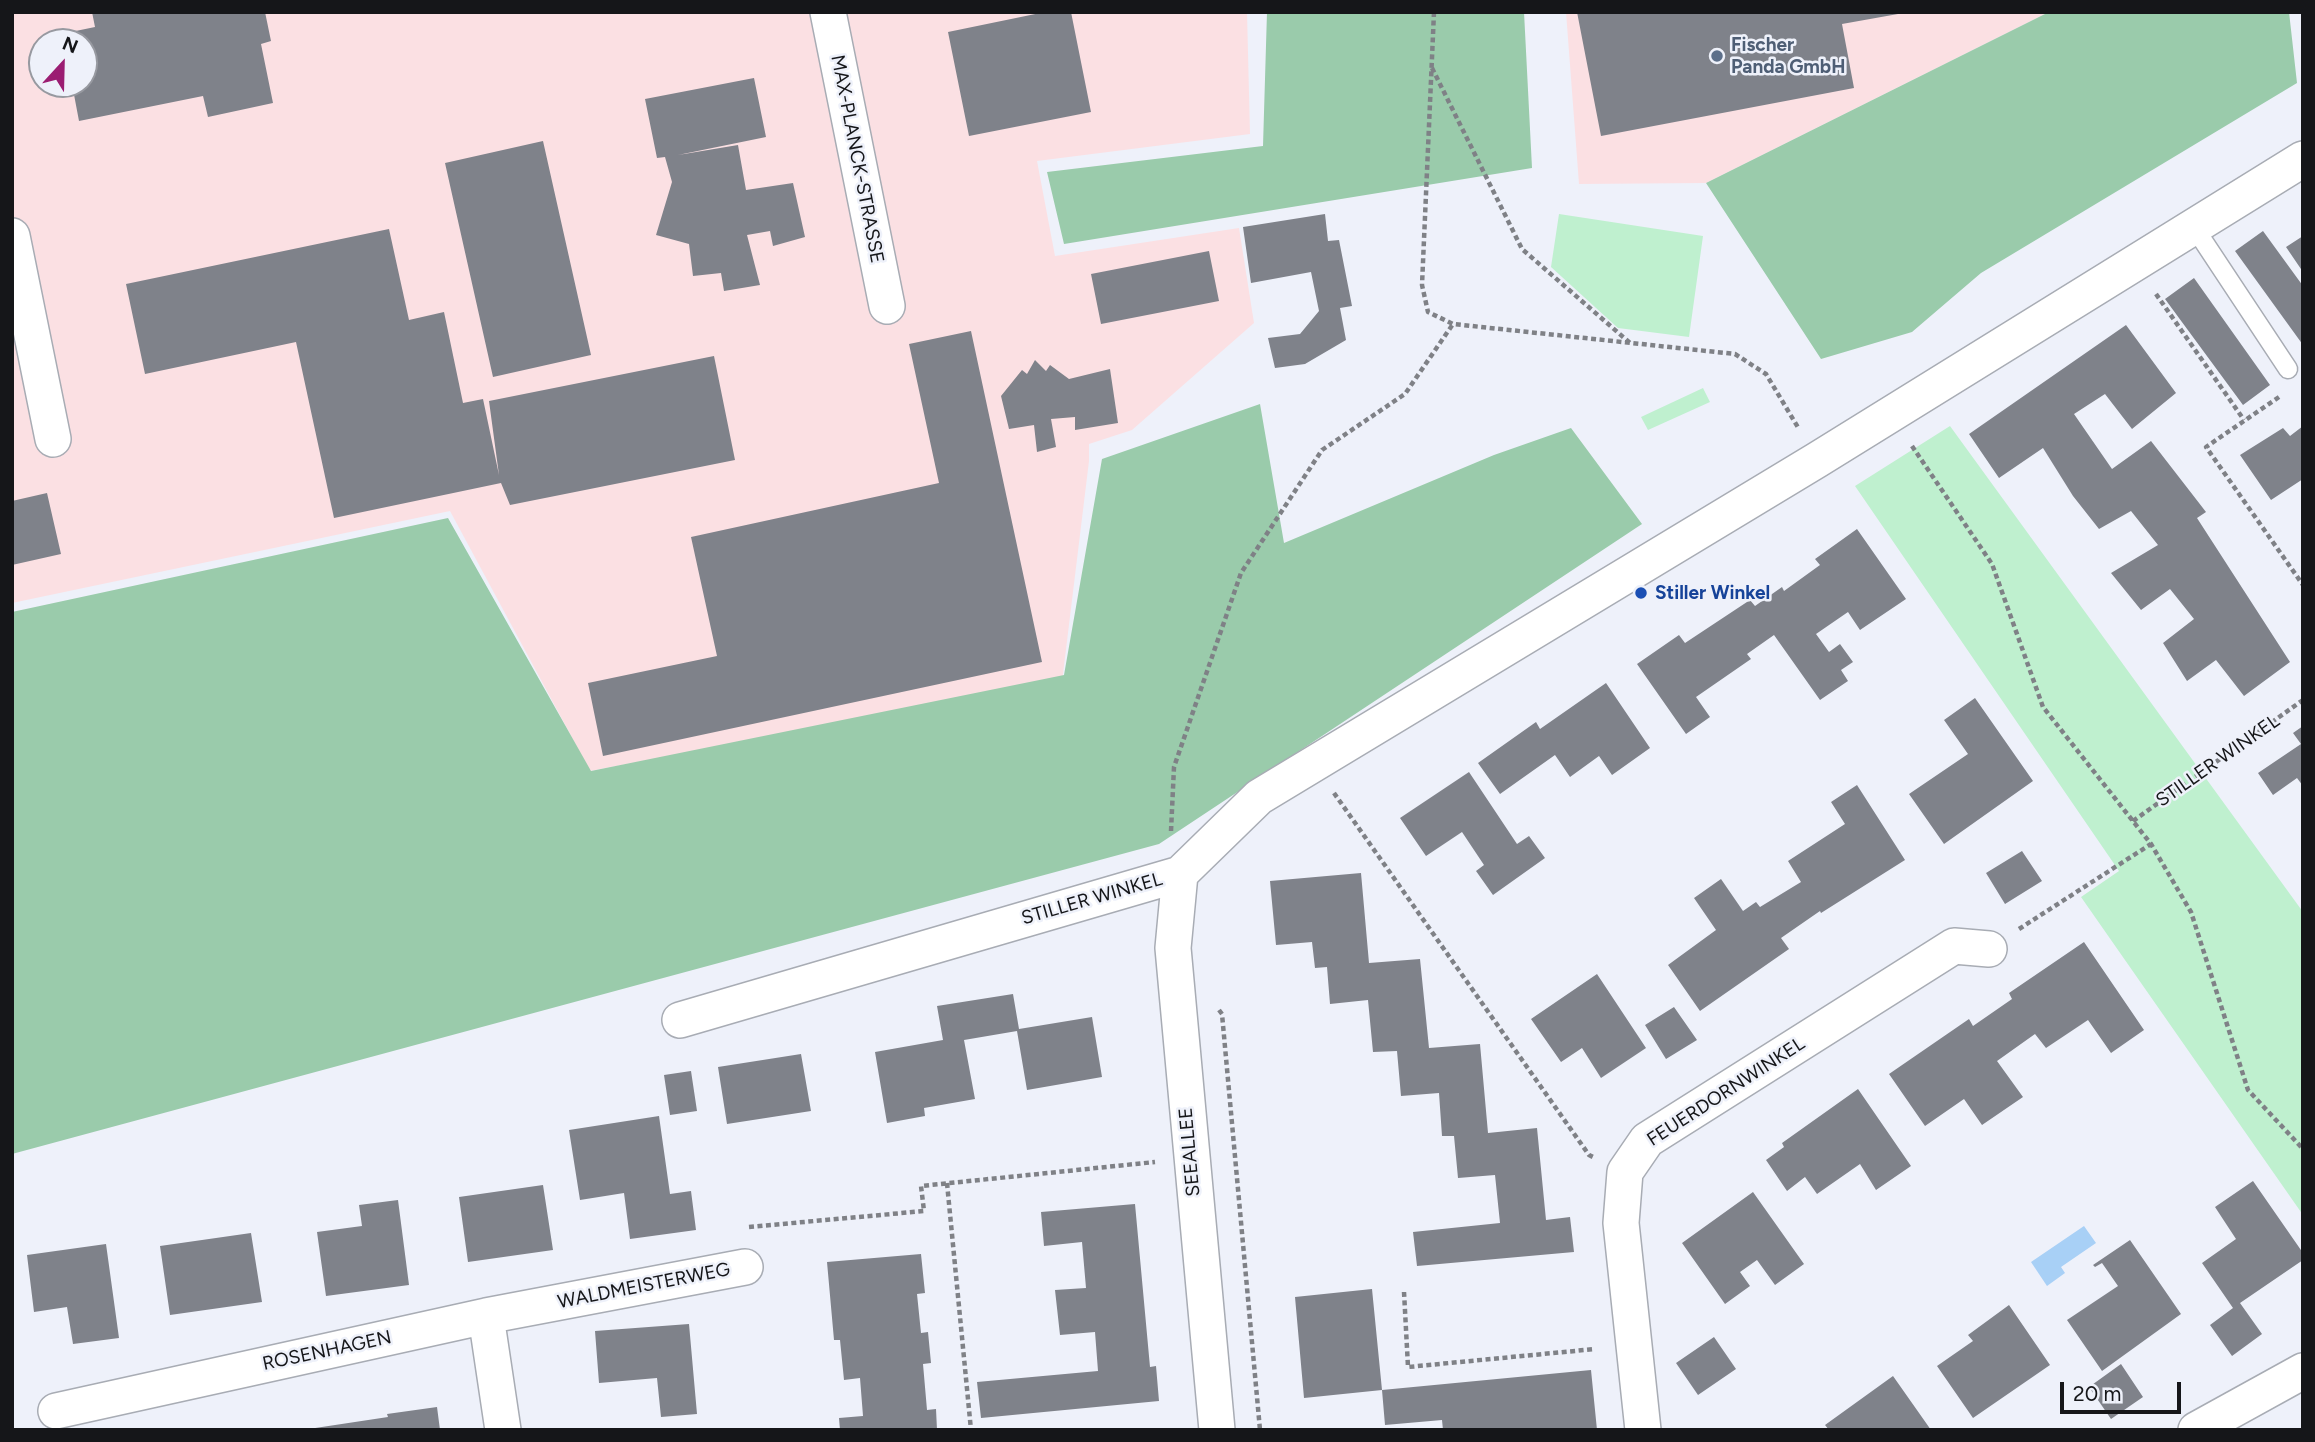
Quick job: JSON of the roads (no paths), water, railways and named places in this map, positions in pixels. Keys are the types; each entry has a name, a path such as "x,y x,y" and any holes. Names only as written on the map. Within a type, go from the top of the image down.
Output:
{"street":[{"name":"MAX-PLANCK-STRASSE","path":"828,12 887,306"},
{"name":"STILLER WINKEL","path":"680,1020 1174,875 1259,797 1817,460 2303,159"},
{"path":"12,236 53,439"},
{"name":"SEEALLEE","path":"1174,875 1173,948 1217,1430"},
{"name":"FEUERDORNWINKEL","path":"1643,1430 1621,1223 1625,1172 1647,1140 1954,946 1989,949"},
{"name":"WALDMEISTERWEG","path":"486,1316 745,1267"},
{"path":"486,1316 503,1430"},
{"name":"ROSENHAGEN","path":"56,1411 486,1316"},
{"path":"2196,1430 2303,1371"}],"lane":[{"path":"2194,227 2288,369"}],"water":[{"path":"2084,1226 2096,1243 2061,1267 2065,1273 2047,1286 2031,1262"}],"place":[{"name":"Fischer Panda GmbH","path":"1717,56"},
{"name":"Stiller Winkel","path":"1641,593"}]}
